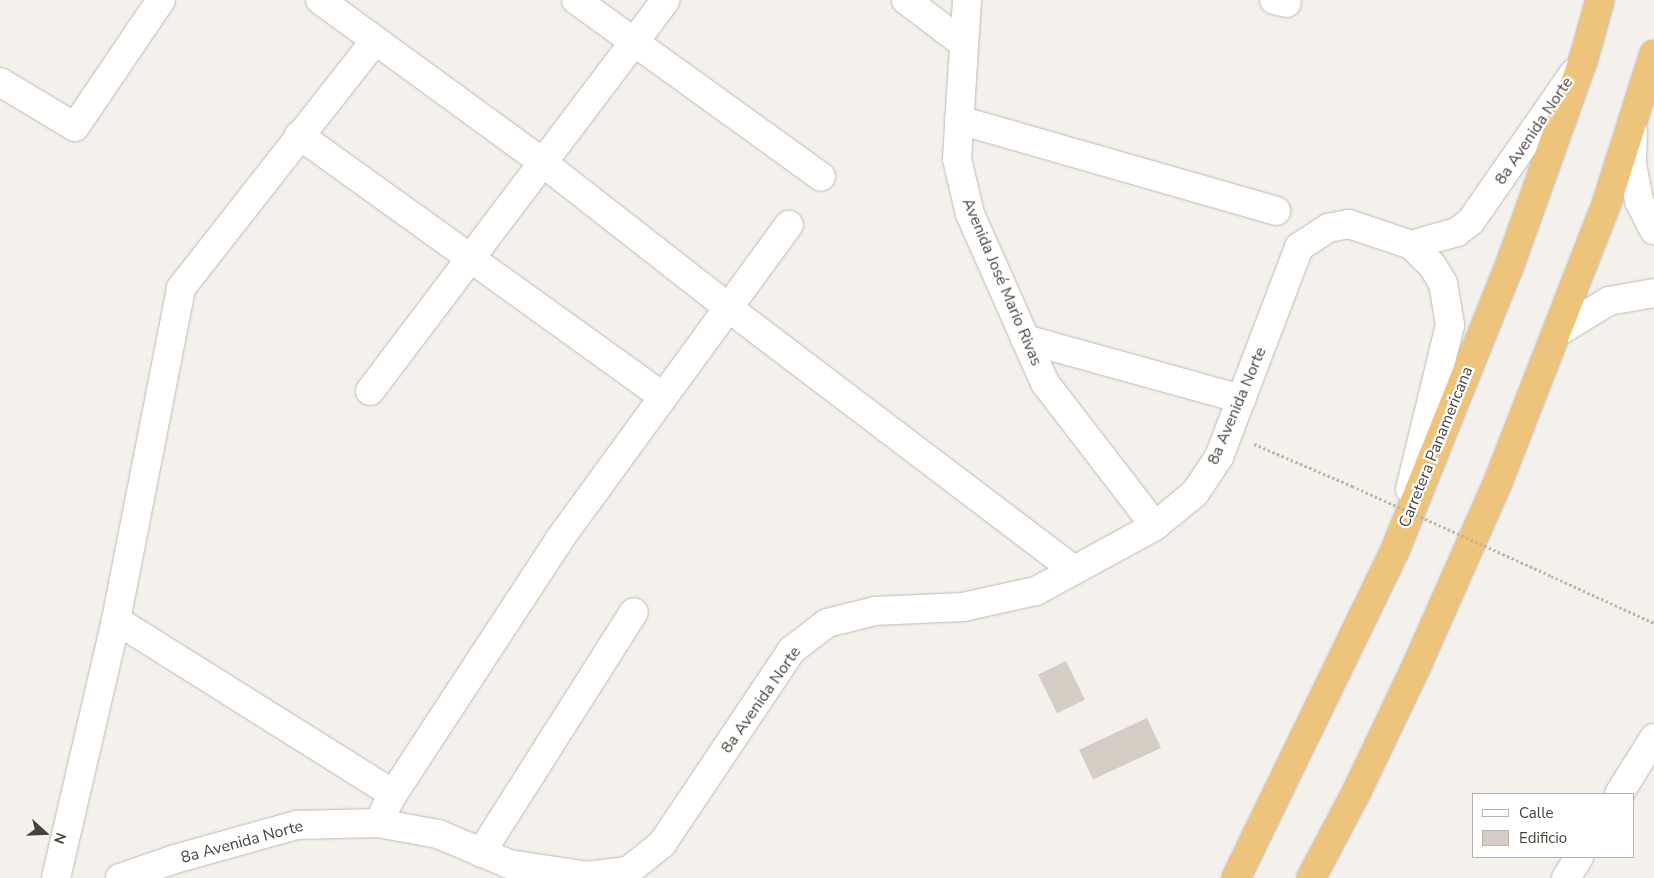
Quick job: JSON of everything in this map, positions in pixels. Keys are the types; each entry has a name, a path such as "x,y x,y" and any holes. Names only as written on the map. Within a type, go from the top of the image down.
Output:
{"highway":[{"name":"Carretera Panamericana","path":"1236,878 1396,548 1508,270 1583,61 1600,0"},
{"path":"1311,878 1357,791 1417,665 1498,482 1607,202 1654,54"}],"street":[{"path":"0,82 75,127 162,0"},
{"path":"320,0 542,162 730,309 1074,570"},
{"path":"576,0 821,177"},
{"path":"370,391 666,0"},
{"path":"906,0 964,44"},
{"name":"Avenida José Mario Rivas","path":"967,0 957,159 970,214 1044,383 1156,526"},
{"path":"56,878 116,620 181,288 374,41"},
{"name":"8a Avenida Norte","path":"1411,246 1458,232 1471,221 1583,61"},
{"path":"959,120 1276,211"},
{"path":"1633,122 1632,164 1639,201 1654,230"},
{"path":"300,136 662,396"},
{"name":"8a Avenida Norte","path":"120,878 151,873 297,825 378,823 438,834 508,864 587,876 628,871 662,844 792,650 826,623 875,610 963,607 1036,591 1156,526 1195,493 1219,457 1229,434 1299,247 1328,228 1349,224 1411,246 1432,266 1448,300 1450,325 1396,548"},
{"path":"378,823 393,794 559,540 662,396 730,309 789,225"},
{"path":"1558,332 1609,301 1654,293"},
{"path":"1025,339 1242,399"},
{"path":"481,852 634,612"},
{"path":"116,620 393,794"},
{"path":"1620,793 1654,738"},
{"path":"1566,878 1579,858"}],"path":[{"path":"1229,434 1352,486 1654,623"}],"building":[{"path":"1066,661 1085,700 1057,713 1038,675"},
{"path":"1147,718 1161,748 1093,780 1079,750"}]}
